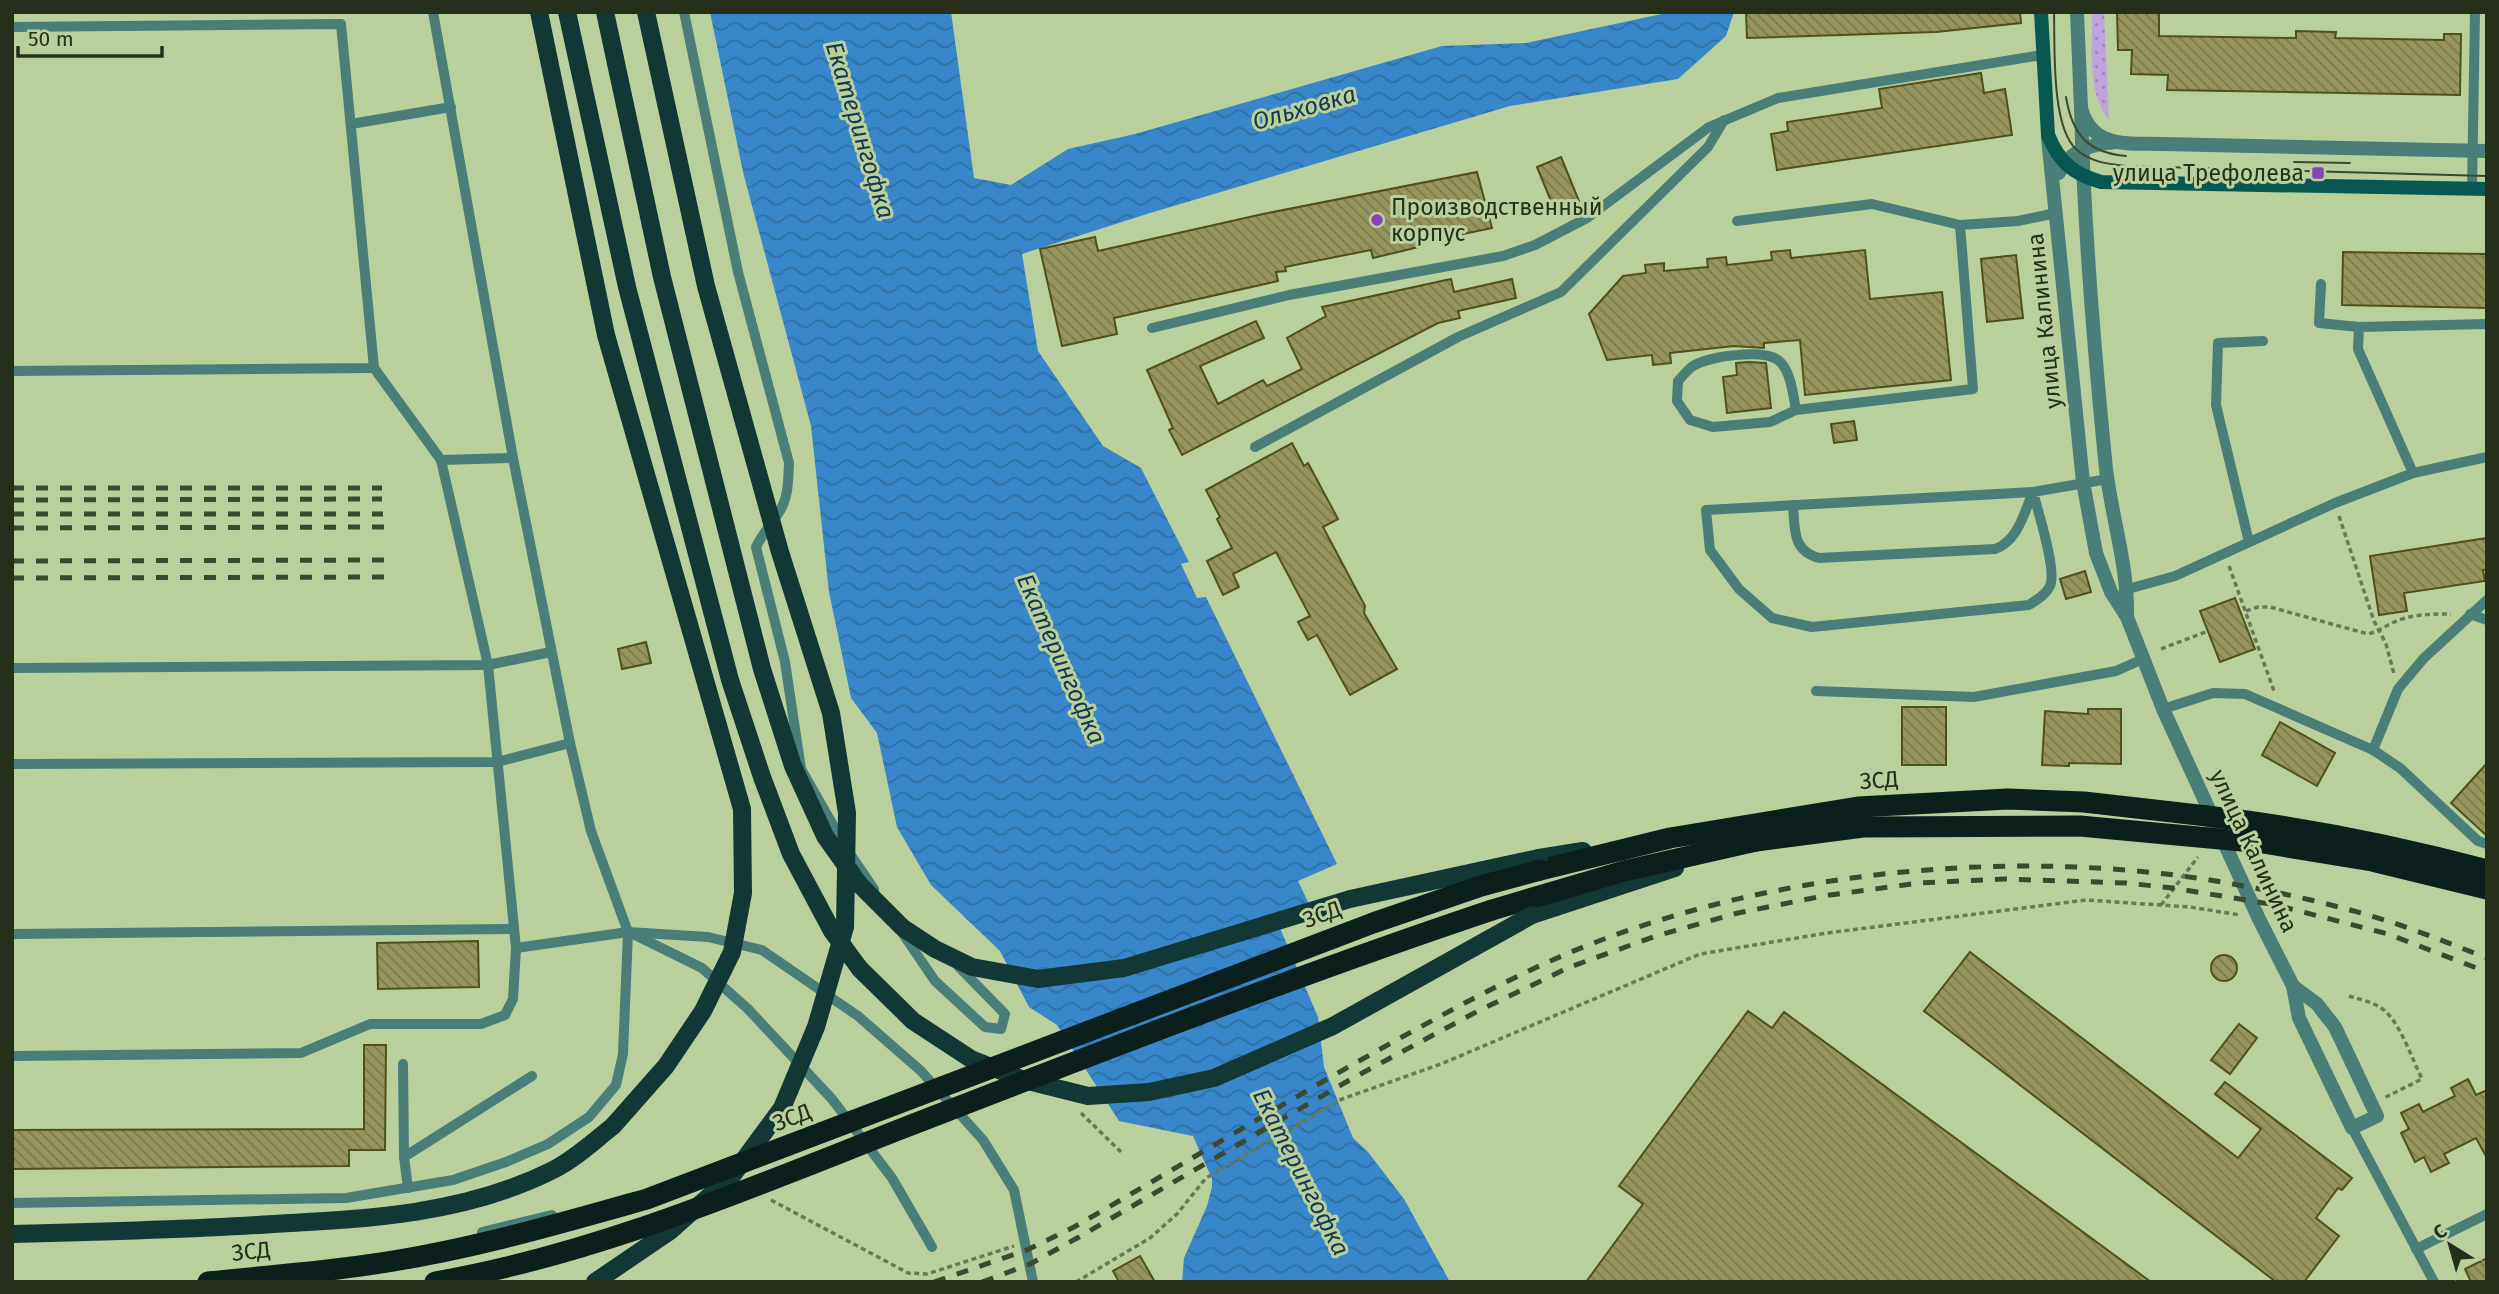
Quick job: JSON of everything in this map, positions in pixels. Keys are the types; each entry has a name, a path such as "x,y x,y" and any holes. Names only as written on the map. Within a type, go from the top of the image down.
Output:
{"highway":[{"name":"ЗСД","path":"208,1282 367,1265 452,1249 534,1232 647,1199 1373,923 1481,886 1670,838 1858,807 2008,799 2071,802 2292,826 2487,870"},
{"name":"ЗСД","path":"435,1282 532,1261 649,1225 1295,979 1492,910 1624,871 1756,841 1863,827 2080,826 2263,843 2372,861 2487,889"}],"main road":[{"path":"12,1234 163,1231 366,1219 424,1211 481,1198 518,1185 555,1169 584,1149 613,1126 640,1097 666,1066 703,1012 732,952 743,893 742,809 606,335 539,12"},
{"path":"567,12 627,287 730,680 762,778 791,854 832,931 860,969 913,1021 971,1059 1024,1080 1088,1096 1149,1092 1214,1078 1333,1026 1532,915 1756,841"},
{"path":"605,12 662,277 762,668 793,766 825,836 859,884 903,928 935,949 972,967 1038,979 1124,968 1350,899 1538,858 1670,838"},
{"path":"595,1282 670,1231 732,1176 782,1108 816,1027 845,927 847,813 831,713 780,552 706,286 646,12"},
{"name":"улица Калинина","path":"2041,12 2048,135"},
{"path":"2048,135 2063,163 2083,177 2101,182 2479,188"}],"street":[{"name":"улица Калинина","path":"2077,12 2085,243 2108,479 2127,589 2127,617"},
{"name":"улица Калинина","path":"2081,108 2084,120 2092,130 2103,138 2116,142"},
{"name":"улица Калинина","path":"2048,135 2083,482 2096,553 2111,592 2127,617 2163,709 2259,919 2293,986 2300,1018 2352,1128"},
{"path":"2054,196 2063,163 2082,149 2097,144 2116,142 2480,151"},
{"name":"улица Калинина","path":"2293,986 2317,1004 2335,1027 2372,1104"},
{"path":"2352,1128 2377,1116 2372,1104"}],"lane":[{"path":"12,1203 346,1198 453,1180 548,1144 589,1117 616,1085 624,1054 628,932 591,831 570,743 513,458 433,12"},
{"path":"684,12 738,272 789,463 788,494 779,513 763,530 756,547 785,662 802,769 846,848 935,981 985,1027 1001,1029 1005,1014 956,963 876,892"},
{"path":"2475,12 2479,188"},
{"path":"12,27 341,24 374,368 441,460 488,665 516,947 513,999 505,1015 481,1024 370,1024 302,1053 12,1056"},
{"path":"1152,328 1289,295 1503,256 1535,245 1587,218 1709,127 1777,98 2042,55"},
{"path":"351,124 451,107"},
{"path":"1255,447 1458,337 1561,292 1708,147 1724,120"},
{"path":"1737,221 1872,204 1960,225 2018,221 2056,214"},
{"path":"1796,410 1787,372 1778,360 1764,354 1712,358 1693,366 1678,381 1677,401 1690,420 1713,427 1770,422 1796,410 1973,389 1960,225"},
{"path":"2321,284 2319,323 2359,327 2487,324"},
{"path":"2359,327 2358,349 2413,473"},
{"path":"2249,542 2216,405 2218,343 2263,341"},
{"path":"12,371 374,368"},
{"path":"2127,589 2175,576 2335,503 2413,473 2487,457"},
{"path":"441,460 513,458"},
{"path":"2033,492 2052,571 2050,587 2041,598 2028,605 1812,627 1772,618 1739,589 1710,550 1706,510 2033,492 2108,479"},
{"path":"1793,505 1796,536 1800,547 1808,555 1819,558 1995,549 2005,546 2013,538 2033,492"},
{"path":"2374,750 2398,689 2424,658 2487,600"},
{"path":"2470,614 2487,620"},
{"path":"12,668 488,665 551,652"},
{"path":"1816,691 1974,697 2116,671 2143,659"},
{"path":"2163,709 2213,693 2245,694 2374,750 2400,768 2478,841 2487,844"},
{"path":"12,764 497,762 570,743"},
{"path":"12,934 514,929"},
{"path":"628,932 702,968 748,1009 832,1099 892,1178 932,1247"},
{"path":"516,947 628,932 708,936 762,950 858,1016 922,1071 983,1140 1014,1190 1033,1282"},
{"path":"403,1064 404,1157 408,1188"},
{"path":"404,1157 532,1076"},
{"path":"2352,1128 2434,1282"},
{"path":"267,1282 344,1268 719,1172"},
{"path":"2416,1250 2487,1214"}],"path":[{"path":"2335,503 2374,621 2386,644 2398,689"},
{"path":"2225,554 2281,709"},
{"path":"2246,611 2270,607 2368,634 2398,621 2425,614 2470,614"},
{"path":"2161,649 2208,631"},
{"path":"2161,905 2181,876 2201,854"},
{"path":"2264,877 2271,887 2270,893 2277,901 2275,908 2287,931"},
{"path":"1076,1282 1150,1238 1177,1214 1206,1178 1342,1099 1441,1064 1700,954 1827,933 2086,900 2230,912 2259,919"},
{"path":"2349,996 2373,1003 2386,1011 2397,1027 2422,1079 2372,1104"},
{"path":"766,1198 908,1273 927,1275 1026,1242"}],"shaded area":[{"path":"2092,12 2104,12 2109,120 2102,109 2094,83"}],"water":[{"path":"710,12 951,12 974,178 1011,185 1068,149 1135,134 1442,46 1526,43 1671,12 1734,12 1726,36 1678,79 1510,106 1022,254 1038,351 1103,446 1141,468 1189,562 1181,564 1197,598 1206,597 1337,864 1298,881 1309,904 1280,928 1318,1017 1324,1067 1353,1138 1368,1152 1404,1199 1450,1282 1182,1282 1184,1258 1207,1206 1212,1187 1212,1179 1193,1136 1119,1121 1057,1025 1029,1007 1000,951 931,885 897,827 877,733 851,698 829,592 811,426 743,172"}],"building":[{"path":"1746,12 2020,12 2021,23 1936,32 1747,38"},
{"path":"2117,12 2159,12 2159,36 2296,38 2296,31 2336,32 2335,38 2444,40 2444,34 2461,34 2460,95 2167,90 2168,75 2131,74 2132,50 2118,50"},
{"path":"1981,73 1984,93 2005,89 2012,135 1777,170 1771,134 1788,131 1787,122 1882,108 1879,89"},
{"path":"1561,157 1579,201 1555,211 1537,167"},
{"path":"1477,172 1492,228 1418,240 1419,247 1373,258 1371,250 1285,267 1286,271 1276,272 1278,281 1114,318 1117,334 1062,346 1040,249 1095,237 1098,251 1263,214"},
{"path":"1790,250 1791,258 1865,250 1870,299 1942,292 1951,380 1805,395 1800,340 1764,343 1764,348 1734,346 1670,353 1671,363 1653,365 1652,355 1607,360 1589,314 1623,276 1646,273 1645,265 1664,263 1664,271 1708,267 1707,259 1726,257 1727,265 1772,260 1771,252"},
{"path":"2343,252 2487,254 2487,308 2342,305"},
{"path":"2016,255 2023,318 1987,322 1981,259"},
{"path":"1451,279 1454,292 1512,279 1516,298 1458,311 1460,318 1438,323 1182,455 1169,430 1173,428 1147,370 1256,321 1264,338 1200,366 1218,404 1263,380 1267,386 1302,369 1287,338 1326,316 1322,307"},
{"path":"1736,363 1766,363 1771,408 1727,413 1723,377 1737,375"},
{"path":"1854,421 1857,440 1834,443 1831,424"},
{"path":"1292,443 1304,466 1308,463 1338,519 1323,527 1365,606 1364,613 1397,669 1350,695 1317,635 1308,640 1298,622 1310,616 1276,552 1233,574 1239,587 1223,595 1207,561 1232,548 1206,490"},
{"path":"2487,538 2487,569 2483,570 2485,581 2404,593 2407,611 2379,615 2370,556"},
{"path":"2085,571 2091,592 2066,599 2060,579"},
{"path":"2235,598 2255,649 2220,662 2200,611"},
{"path":"646,642 651,663 622,669 618,649"},
{"path":"1902,707 1946,707 1946,765 1902,765"},
{"path":"2088,709 2121,709 2121,764 2042,765 2045,711 2088,714"},
{"path":"2280,722 2335,753 2317,786 2262,755"},
{"path":"2487,763 2487,836 2451,803"},
{"path":"478,941 479,987 378,989 377,943"},
{"path":"1970,952 2238,1158 2261,1129 2215,1094 2225,1082 2352,1178 2342,1190 2338,1188 2316,1218 2339,1236 2304,1282 2276,1282 1924,1011"},
{"path":"2224,955 2234,958 2237,968 2234,978 2224,981 2214,978 2211,968 2214,958"},
{"path":"1748,1011 1772,1028 1784,1012 2151,1282 1586,1282 1643,1204 1619,1186"},
{"path":"2239,1024 2257,1038 2230,1074 2211,1060"},
{"path":"364,1045 386,1045 385,1150 349,1150 349,1166 12,1169 12,1130 364,1129"},
{"path":"2468,1079 2476,1095 2487,1090 2487,1158 2476,1138 2444,1154 2449,1163 2431,1172 2424,1157 2415,1162 2401,1133 2409,1129 2401,1113 2419,1104 2423,1112 2455,1096 2451,1088"},
{"path":"1140,1256 1155,1282 1119,1282 1113,1271"},
{"path":"2487,1258 2487,1282 2471,1282 2465,1269"}],"tram line":[{"path":"2054,12 2056,85 2062,123 2076,149 2093,160 2126,166 2487,176"},
{"path":"2066,97 2073,121 2084,139 2101,151 2126,156"},
{"path":"2294,162 2350,163"}],"railway":[{"path":"12,488 382,488"},
{"path":"12,500 382,499"},
{"path":"12,514 383,514"},
{"path":"12,528 384,527"},
{"path":"12,561 386,560"},
{"path":"12,578 386,577"},
{"path":"934,1282 1027,1250 1074,1227 1361,1060 1543,964 1641,926 1723,903 1807,885 1893,873 1980,867 2066,867 2151,872 2233,884 2335,906 2394,923 2487,958"},
{"path":"982,1282 1030,1264 1353,1078 1478,1011 1570,967 1656,936 1738,913 1823,896 1919,883 2004,879 2126,883 2276,905 2388,934 2487,972"}],"place":[{"name":"улица Трефолева","path":"2318,173"},
{"name":"Производственный корпус","path":"1377,220"}],"water label":[{"name":"Ольховка","path":"1304,108"},
{"name":"Екатерингофка","path":"860,130"},
{"name":"Екатерингофка","path":"1061,659"},
{"name":"Екатерингофка","path":"1301,1172"}]}
